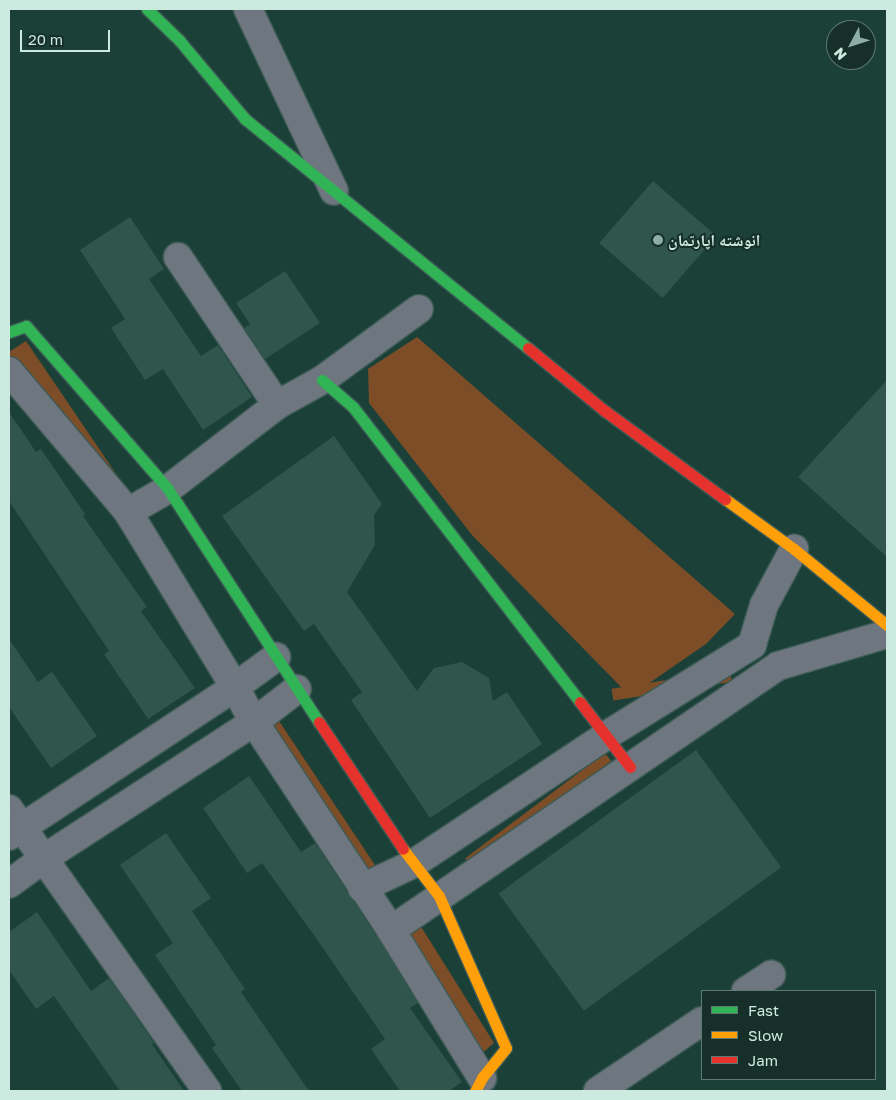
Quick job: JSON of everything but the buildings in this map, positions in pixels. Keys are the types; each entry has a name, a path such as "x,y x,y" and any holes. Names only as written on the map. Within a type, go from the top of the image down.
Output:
{"street":[{"path":"147,9 179,40 245,119 605,411 794,549 887,625"},
{"path":"248,9 334,191"},
{"path":"178,257 277,405"},
{"path":"128,512 168,489 277,405 322,380 419,309"},
{"path":"9,332 26,326 168,489 296,689 413,864 438,896 506,1048 479,1084 391,930 254,722 236,687 128,512 9,371"},
{"path":"322,380 353,407 630,767"},
{"path":"362,888 413,864 607,735 752,645 764,606 794,549"},
{"path":"391,930 438,896 778,666 887,634"},
{"path":"207,1091 43,859 13,824 236,687 276,657"},
{"path":"9,884 43,859 254,722 296,689"},
{"path":"748,990 771,975"},
{"path":"598,1091 701,1022"}],"shaded area":[{"path":"417,337 735,614 706,644 645,686 625,691 472,535 369,403 368,369"},
{"path":"26,341 125,487 9,364 9,352"},
{"path":"730,670 732,682 613,701 611,689"},
{"path":"277,718 375,865 362,874 254,733"},
{"path":"605,753 611,761 471,866 465,858"},
{"path":"420,925 494,1043 480,1055 404,938"}],"traffic: fast":[{"path":"147,9 179,40 245,119 528,348"},
{"path":"9,332 26,326 168,489 319,722"},
{"path":"322,380 353,407 580,702"}],"traffic: slow":[{"path":"725,499 794,549 887,625"},
{"path":"403,849 439,896 506,1048 482,1078 475,1091"}],"traffic: jam":[{"path":"528,348 605,411 725,499"},
{"path":"580,702 630,767"},
{"path":"319,722 403,849"}],"place":[{"name":"انوشته اپارتمان","path":"658,240"}]}
